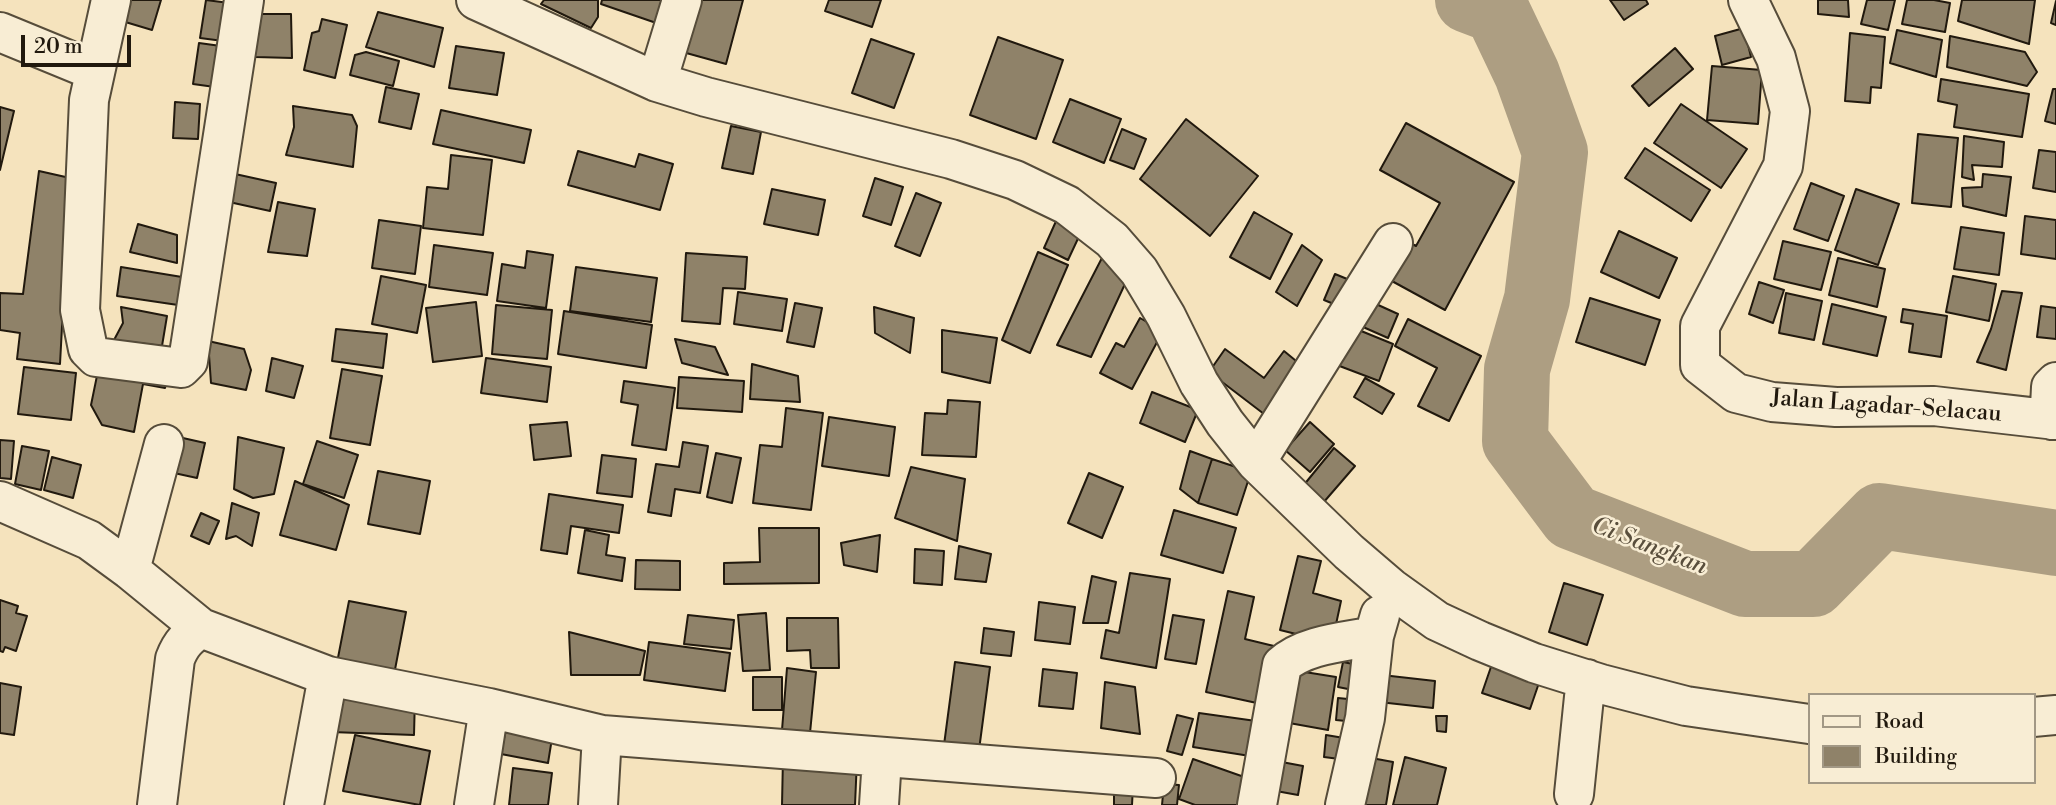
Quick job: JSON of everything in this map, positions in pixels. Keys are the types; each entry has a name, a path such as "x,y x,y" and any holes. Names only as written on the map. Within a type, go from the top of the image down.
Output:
{"street":[{"path":"111,0 89,100 80,310 88,349 96,357 180,368 188,361 244,0"},
{"path":"657,82 682,0"},
{"name":"Jalan Lagadar-Selacau","path":"1748,0 1776,58 1790,111 1783,166 1700,326 1700,365 1736,393 1772,402 1836,407 2053,402"},
{"path":"486,2 657,82 951,159 1015,180 1067,205 1112,240 1139,271 1166,316 1199,383 1225,423 1256,462 1349,552 1391,588 1437,621 1534,663 1587,679 1686,706 1808,724"},
{"path":"0,32 95,71"},
{"path":"1256,462 1393,243"},
{"path":"130,570 164,444"},
{"path":"0,501 89,540 201,628 328,676 489,708 602,735 1156,778"},
{"path":"1345,805 1366,718 1374,636 1391,588"},
{"path":"157,805 175,659 187,637 201,628"},
{"path":"1257,805 1282,665 1307,650 1374,636"},
{"path":"304,805 328,676"},
{"path":"1574,794 1587,679"},
{"path":"474,805 489,708"},
{"path":"2035,717 2056,715"},
{"path":"598,805 602,735"},
{"path":"879,805 882,758"}],"building":[{"path":"117,0 161,0 152,30 112,18"},
{"path":"206,0 237,4 231,42 200,38"},
{"path":"544,0 598,0 598,17 591,28 541,4"},
{"path":"602,0 674,0 665,26 601,4"},
{"path":"693,0 743,0 726,64 679,51"},
{"path":"829,0 881,0 872,27 825,11"},
{"path":"1610,0 1646,0 1648,4 1624,20"},
{"path":"1818,0 1848,0 1849,17 1818,14"},
{"path":"1867,0 1895,0 1888,30 1861,24"},
{"path":"1907,0 1950,3 1945,32 1902,24"},
{"path":"1962,0 2035,0 2029,44 1958,21"},
{"path":"2056,1 2056,25 2051,23"},
{"path":"378,12 443,28 434,67 366,47"},
{"path":"254,14 291,14 292,58 255,57"},
{"path":"322,19 347,25 335,78 304,70 312,33 319,31"},
{"path":"1744,28 1751,57 1722,65 1715,36"},
{"path":"1897,30 1942,40 1936,77 1890,63"},
{"path":"1850,33 1885,37 1881,88 1871,87 1870,103 1845,101"},
{"path":"1950,36 2025,52 2037,72 2027,86 1947,67"},
{"path":"998,37 1063,60 1036,139 970,115"},
{"path":"871,39 914,54 894,108 852,93"},
{"path":"199,43 228,47 222,88 193,84"},
{"path":"456,46 504,53 497,95 449,88"},
{"path":"1675,48 1693,69 1649,106 1632,86"},
{"path":"366,52 399,61 393,86 350,75 355,55"},
{"path":"1712,66 1762,70 1758,124 1707,120"},
{"path":"1941,79 2029,94 2022,137 1954,127 1957,105 1938,101"},
{"path":"386,87 419,94 411,129 379,122"},
{"path":"2053,89 2056,89 2056,124 2045,121"},
{"path":"1070,99 1121,119 1104,163 1053,142"},
{"path":"175,102 200,104 198,139 173,138"},
{"path":"1681,104 1747,149 1721,188 1654,143"},
{"path":"293,106 352,115 357,126 353,167 286,155 294,127"},
{"path":"0,107 14,111 0,170"},
{"path":"441,110 531,130 524,163 433,144"},
{"path":"1186,119 1258,176 1210,236 1140,179"},
{"path":"1406,123 1514,182 1445,310 1379,274 1399,237 1416,246 1440,203 1380,170"},
{"path":"731,126 761,132 753,174 722,168"},
{"path":"1122,129 1146,139 1134,169 1110,160"},
{"path":"1918,134 1958,138 1951,207 1912,203"},
{"path":"1964,136 2004,142 2002,167 1972,165 1974,180 1962,177"},
{"path":"1645,148 1710,190 1691,221 1625,178"},
{"path":"2039,150 2056,152 2056,192 2033,188"},
{"path":"578,151 635,167 639,154 673,164 660,210 568,185"},
{"path":"451,155 492,160 483,235 423,228 427,187 448,189"},
{"path":"39,171 70,178 60,364 17,359 20,333 0,330 0,293 23,294"},
{"path":"226,172 276,183 270,211 220,200"},
{"path":"1983,174 2011,177 2006,216 1963,206 1962,188 1982,187"},
{"path":"875,178 903,187 891,225 863,216"},
{"path":"1811,183 1844,196 1828,241 1794,229"},
{"path":"772,189 825,200 818,235 764,224"},
{"path":"1856,189 1899,204 1878,265 1835,250"},
{"path":"916,193 941,203 920,256 895,246"},
{"path":"278,202 315,209 307,256 268,252"},
{"path":"1254,212 1292,234 1270,279 1230,257"},
{"path":"2025,216 2056,220 2056,259 2021,254"},
{"path":"1057,219 1082,230 1068,260 1044,248"},
{"path":"379,220 421,226 415,274 372,268"},
{"path":"138,224 177,235 177,263 130,252"},
{"path":"1961,227 2004,233 1999,275 1954,269"},
{"path":"1619,231 1677,258 1659,298 1601,272"},
{"path":"1783,241 1831,252 1821,290 1774,279"},
{"path":"434,245 493,253 487,295 429,287"},
{"path":"1302,245 1322,260 1297,306 1276,292"},
{"path":"527,251 553,255 546,308 497,301 502,264 525,268"},
{"path":"1038,252 1068,265 1030,353 1002,340"},
{"path":"686,253 747,257 745,289 723,288 720,324 682,321"},
{"path":"1104,254 1131,271 1091,357 1057,345"},
{"path":"1838,258 1885,269 1877,307 1829,295"},
{"path":"121,267 182,277 178,305 117,296"},
{"path":"576,267 657,278 651,322 570,311"},
{"path":"1335,274 1352,281 1341,307 1324,300"},
{"path":"381,276 426,285 417,333 372,324"},
{"path":"1953,276 1996,284 1989,321 1946,312"},
{"path":"1759,282 1784,290 1773,323 1749,314"},
{"path":"2002,291 2022,293 2006,370 1977,362 1991,329"},
{"path":"738,292 787,299 782,331 734,324"},
{"path":"1786,293 1822,301 1814,340 1779,333"},
{"path":"1590,298 1660,320 1645,365 1576,342"},
{"path":"1365,299 1398,314 1388,338 1354,323"},
{"path":"476,302 482,356 433,362 426,308"},
{"path":"795,303 822,308 814,347 787,342"},
{"path":"1832,304 1886,317 1877,356 1823,344"},
{"path":"496,305 552,310 547,359 492,354"},
{"path":"2041,306 2056,308 2056,339 2037,337"},
{"path":"121,307 167,316 162,346 114,340 123,323"},
{"path":"874,307 914,318 910,353 875,333"},
{"path":"1903,309 1947,316 1941,357 1909,352 1913,324 1901,322"},
{"path":"564,311 652,325 646,368 558,354"},
{"path":"1140,318 1163,331 1132,389 1100,373 1116,343 1124,347"},
{"path":"1408,319 1481,356 1449,421 1418,406 1437,368 1395,346"},
{"path":"1344,324 1393,344 1379,381 1329,362"},
{"path":"336,329 387,334 383,368 332,361"},
{"path":"942,330 997,338 990,383 942,372"},
{"path":"675,339 715,347 728,375 682,363"},
{"path":"208,341 244,349 251,370 246,390 211,383"},
{"path":"1225,349 1264,378 1284,351 1301,365 1264,414 1209,372"},
{"path":"272,358 303,366 294,398 266,391"},
{"path":"486,358 551,367 547,402 481,393"},
{"path":"752,364 798,376 800,402 750,399"},
{"path":"99,366 167,380 165,388 143,384 134,432 102,425 91,405"},
{"path":"24,367 76,373 71,420 18,414"},
{"path":"342,369 382,376 370,445 330,438"},
{"path":"679,377 744,381 742,412 677,408"},
{"path":"1365,378 1394,394 1382,414 1354,397"},
{"path":"624,381 675,388 666,450 632,445 638,405 621,402"},
{"path":"1152,392 1198,410 1185,442 1140,423"},
{"path":"948,400 980,402 976,457 922,455 925,413 947,414"},
{"path":"786,408 823,413 811,510 753,503 760,445 782,447"},
{"path":"829,417 895,427 889,476 822,466"},
{"path":"567,422 571,456 534,460 530,425"},
{"path":"1310,422 1334,444 1310,472 1285,450"},
{"path":"174,436 205,443 197,478 174,473"},
{"path":"238,437 284,448 274,494 253,498 234,489"},
{"path":"0,440 14,441 11,479 0,478"},
{"path":"317,441 358,455 344,498 303,484"},
{"path":"683,442 708,446 700,493 675,489 671,516 648,512 656,464 679,467"},
{"path":"22,446 49,451 41,490 15,484"},
{"path":"1334,448 1355,466 1323,503 1303,486"},
{"path":"1190,451 1212,459 1198,503 1180,489"},
{"path":"716,453 741,458 732,503 707,497"},
{"path":"602,455 636,459 632,497 597,493"},
{"path":"52,457 81,465 73,498 44,490"},
{"path":"1212,459 1251,472 1237,515 1198,503"},
{"path":"911,467 965,479 957,541 895,518"},
{"path":"378,471 430,481 420,534 368,524"},
{"path":"1089,473 1123,487 1102,538 1068,523"},
{"path":"295,481 349,505 336,550 280,535"},
{"path":"549,494 623,505 619,533 571,526 567,554 541,550"},
{"path":"232,503 259,513 252,546 236,536 226,539"},
{"path":"1174,510 1236,528 1223,573 1161,555"},
{"path":"201,513 219,521 209,544 191,536"},
{"path":"759,528 819,528 819,583 724,584 724,563 760,562"},
{"path":"585,530 609,535 606,555 625,558 622,581 578,573"},
{"path":"880,535 877,572 844,565 841,543"},
{"path":"959,546 991,554 986,582 955,579"},
{"path":"915,549 944,551 942,585 914,583"},
{"path":"1298,556 1321,561 1313,593 1341,601 1332,643 1280,630"},
{"path":"636,560 680,561 680,590 635,589"},
{"path":"1130,573 1170,579 1156,668 1101,658 1106,630 1119,633"},
{"path":"1092,576 1116,582 1108,623 1083,623"},
{"path":"1564,583 1603,595 1587,645 1549,632"},
{"path":"1228,591 1254,597 1245,639 1278,647 1266,705 1206,692"},
{"path":"0,600 18,606 16,613 27,616 16,651 5,647 3,652 0,651"},
{"path":"349,601 406,612 393,680 336,668"},
{"path":"1039,602 1075,607 1070,644 1035,640"},
{"path":"766,613 770,670 743,671 738,615"},
{"path":"688,615 734,620 731,649 684,644"},
{"path":"1173,615 1204,620 1196,664 1165,659"},
{"path":"787,618 838,618 839,668 811,668 810,650 787,651"},
{"path":"984,628 1014,632 1011,656 981,653"},
{"path":"569,632 645,651 640,675 571,675"},
{"path":"649,642 730,653 725,691 644,680"},
{"path":"1493,661 1541,677 1530,709 1482,693"},
{"path":"955,662 990,667 979,750 944,745"},
{"path":"1343,662 1363,666 1358,691 1338,687"},
{"path":"787,668 816,672 810,733 782,730"},
{"path":"1043,669 1077,673 1073,709 1039,706"},
{"path":"1286,669 1336,677 1328,730 1278,721"},
{"path":"1382,675 1435,681 1433,708 1379,702"},
{"path":"753,677 782,677 782,710 753,710"},
{"path":"1105,682 1135,687 1140,734 1101,728"},
{"path":"0,683 21,687 14,735 0,733"},
{"path":"332,693 415,696 414,735 331,732"},
{"path":"1338,698 1358,700 1356,722 1336,720"},
{"path":"1199,713 1256,721 1250,756 1193,747"},
{"path":"1177,715 1193,719 1182,755 1167,751"},
{"path":"1436,716 1447,716 1446,732 1437,731"},
{"path":"507,723 553,732 548,763 501,754"},
{"path":"355,735 430,751 420,805 343,791"},
{"path":"1326,735 1350,739 1347,760 1324,757"},
{"path":"783,757 857,759 855,805 782,805"},
{"path":"1366,757 1393,762 1386,805 1358,805"},
{"path":"1405,757 1446,768 1437,805 1393,805"},
{"path":"1193,759 1247,778 1238,805 1195,805 1179,799"},
{"path":"1271,760 1303,766 1298,795 1265,789"},
{"path":"513,768 552,773 548,805 509,805"},
{"path":"1164,784 1179,785 1177,805 1162,805"},
{"path":"1114,786 1133,786 1132,805 1114,805"}],"waterway":[{"name":"Ci Sangkan","path":"1468,0 1497,11 1527,74 1555,152 1537,299 1517,369 1515,441 1572,517 1745,584 1813,584 1880,516 2056,543"}]}
